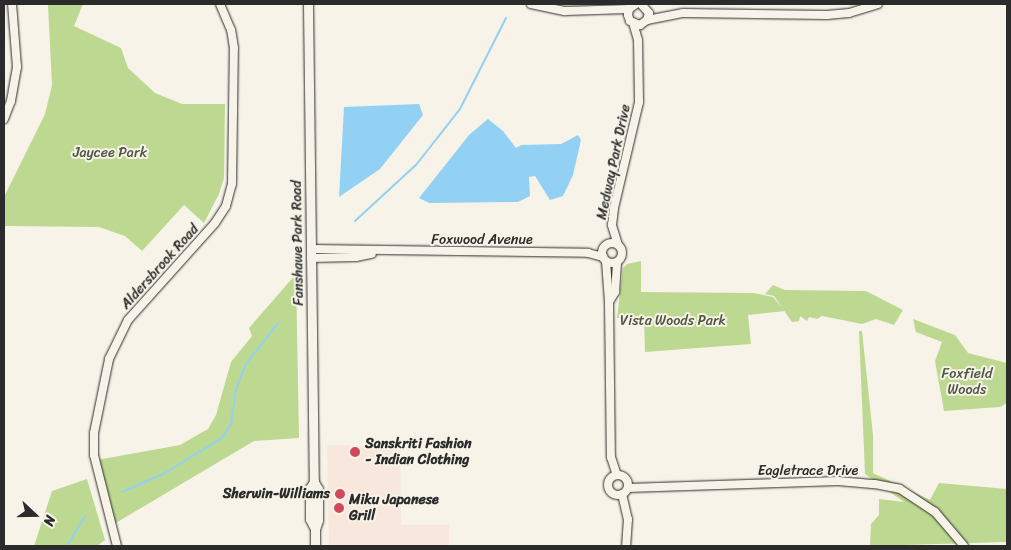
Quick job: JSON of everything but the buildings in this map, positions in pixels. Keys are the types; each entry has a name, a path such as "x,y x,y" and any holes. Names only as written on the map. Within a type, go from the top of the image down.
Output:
{"main road":[{"name":"Fanshawe Park Road","path":"308,4 314,482 318,489 318,520 314,529 315,546"}],"street":[{"path":"4,119 11,101 17,67 12,4"},
{"name":"Aldersbrook Road","path":"117,546 94,455 94,433 109,359 128,320 215,223 226,206 232,184 234,48 231,30 220,4"},
{"path":"531,4 565,11 610,12 633,6 631,21"},
{"path":"641,4 648,9 664,14 827,15 849,13 878,4"},
{"name":"Medway Park Drive","path":"638,40 648,9"},
{"path":"610,12 631,21 645,22 664,14"},
{"name":"Medway Park Drive","path":"618,245 613,230 614,208 638,114 638,40 631,21"},
{"name":"Medway Park Drive","path":"604,259 605,246 613,230"},
{"path":"610,302 615,292 617,262 622,255 618,245"},
{"name":"Foxwood Avenue","path":"588,253 605,246 618,245"},
{"name":"Foxwood Avenue","path":"311,254 355,248 377,252 588,253 617,262"},
{"path":"604,259 610,302 611,458 617,475"},
{"path":"625,491 612,493 608,486 610,479 617,475 624,477 628,519 626,546"},
{"name":"Eagletrace Drive","path":"625,491 838,481 875,484 900,489 936,512 964,546"}],"shaded area":[{"path":"327,445 400,447 401,525 449,525 449,546 329,546"}],"green space":[{"name":"Jaycee Park","path":"83,4 74,26 121,48 128,68 155,93 182,104 225,104 224,178 219,194 204,223 184,205 142,251 125,236 99,227 4,226 4,197 45,114 52,85 48,5"},
{"name":"Vista Woods Park","path":"641,261 641,292 754,293 773,297 785,311 748,315 751,344 645,352 644,318 617,318 623,268 627,264"},
{"path":"296,274 299,438 254,441 114,524 97,460 180,445 208,429 216,415 231,362 252,336 249,328"},
{"path":"773,285 785,290 866,291 903,310 894,325 876,319 862,324 822,316 817,319 809,317 807,321 800,316 799,321 792,322 774,296 765,294"},
{"name":"Foxfield Woods","path":"913,319 955,335 968,353 1007,363 1007,403 1000,407 944,411 935,361 942,342 916,332"},
{"path":"859,331 862,331 873,435 873,473 930,500 939,483 1007,489 1007,542 870,546 871,524 879,515 879,499 904,502 865,474"},
{"path":"87,479 105,540 97,546 34,546 52,491"}],"water":[{"path":"419,104 423,115 380,169 339,197 344,107"},
{"path":"488,119 503,131 516,148 521,145 561,144 578,135 581,140 573,175 563,196 550,200 535,176 529,177 530,196 518,202 429,203 419,198 469,135"}],"waterway":[{"path":"355,221 416,165 460,109 506,18"},
{"path":"122,492 165,473 222,438 231,424 236,389 246,364 278,323"},
{"path":"67,546 85,516"}],"place":[{"name":"Sanskriti Fashion - Indian Clothing","path":"355,452"},
{"name":"Sherwin-Williams","path":"340,494"},
{"name":"Miku Japanese Grill","path":"339,508"}]}
